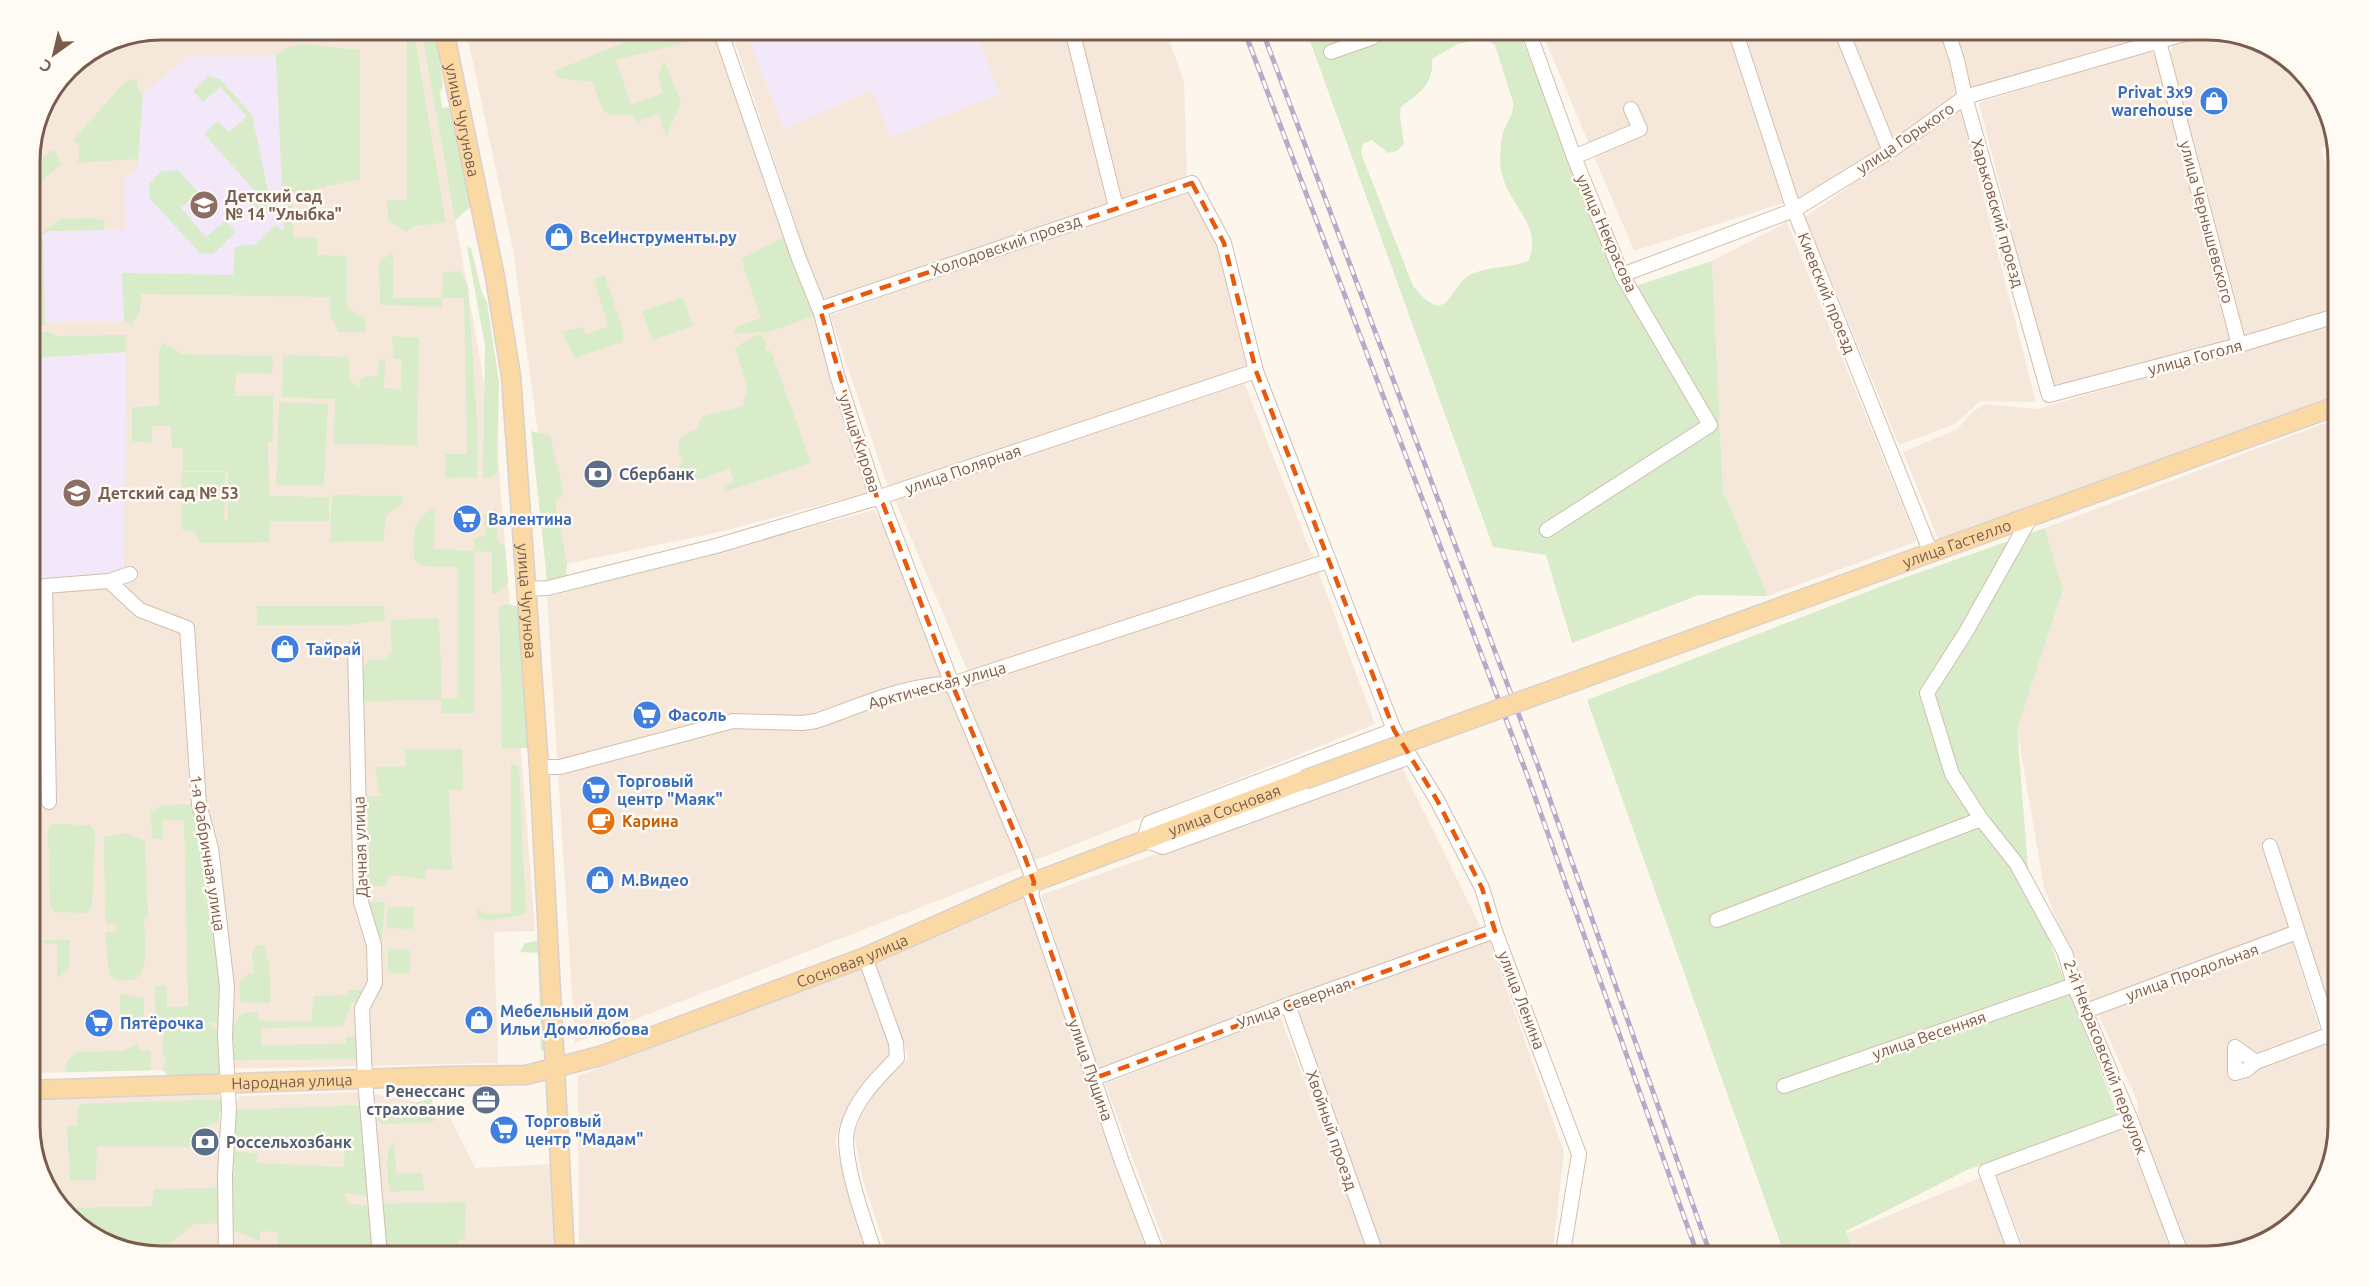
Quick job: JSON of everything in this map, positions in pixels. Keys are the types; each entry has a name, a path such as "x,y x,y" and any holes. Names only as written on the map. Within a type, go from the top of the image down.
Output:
{"main road":[{"name":"улица Чугунова","path":"446,40 495,277 511,376 539,767 564,1246"},
{"name":"улица Гастелло","path":"1304,780 2328,409"},
{"name":"улица Сосновая","path":"1144,840 1304,780"},
{"name":"Сосновая улица","path":"554,1069 600,1056 865,957 1034,882 1144,840"},
{"name":"Народная улица","path":"41,1090 449,1076 493,1077 526,1075 554,1069"}],"street":[{"name":"улица Кирова","path":"723,40 799,259 820,309 837,375 877,498 883,504 952,684 1034,882"},
{"path":"1074,40 1116,207"},
{"path":"1331,52 1365,40"},
{"name":"улица Некрасова","path":"1532,40 1574,157 1622,275 1710,425 1547,530"},
{"name":"Киевский проезд","path":"1738,40 1794,210 1930,553"},
{"path":"1844,40 1890,151"},
{"name":"Харьковский проезд","path":"1950,40 2049,395"},
{"name":"улица Горького","path":"1622,275 1794,210 1890,151 1965,97 2142,40"},
{"name":"улица Чернышевского","path":"2159,40 2239,345"},
{"path":"1574,157 1640,129 1632,109"},
{"name":"Холодовский проезд","path":"820,309 1192,183"},
{"name":"улица Ленина","path":"1192,183 1224,243 1256,371 1394,730 1437,800 1482,888 1495,931 1579,1154 1562,1246"},
{"name":"улица Гоголя","path":"2049,395 2239,345 2328,318"},
{"name":"улица Полярная","path":"526,589 548,588 716,546 877,498 1256,371"},
{"path":"1717,920 1981,819 1952,774 1927,693 1966,632 2030,518"},
{"name":"Арктическая улица","path":"539,767 560,767 733,721 802,723 816,721 903,692 937,683 952,684 1328,561"},
{"path":"49,802 45,586 109,581 130,574"},
{"name":"1-я Фабричная улица","path":"109,581 140,610 187,628 199,804 210,848 227,987 225,1036 227,1085"},
{"name":"Дачная улица","path":"355,648 361,902 374,945 375,964 375,983 362,1008 365,1080 379,1246"},
{"path":"1394,730 1149,823 1144,840 1163,847 1410,757"},
{"name":"2-й Некрасовский переулок","path":"1981,819 2016,863 2065,953 2074,985 2130,1118 2178,1246"},
{"path":"2270,846 2297,932 2328,1016"},
{"name":"улица Пущина","path":"1034,882 1031,895 1122,1162 1154,1246"},
{"name":"Улица Северная","path":"1095,1078 1288,1005 1495,931"},
{"name":"улица Продольная","path":"2086,1011 2297,932"},
{"path":"865,957 896,1042 897,1058 874,1081 857,1105 847,1129 845,1148 873,1246"},
{"name":"улица Весенняя","path":"1784,1086 2074,985"},
{"name":"Хвойный проезд","path":"1288,1005 1373,1246"},
{"path":"2256,1062 2328,1034"},
{"path":"226,1246 227,1085"},
{"path":"2013,1246 1986,1171 2130,1118"}],"highlighted area":[{"path":"1192,183 1224,243 1256,371 1394,730 1437,800 1482,888 1495,931 1095,1078 1031,895 1034,882 1024,855 952,684 883,504 877,498 820,309"}],"shaded area":[{"path":"161,40 424,40 499,468 535,931 494,932 498,1063 41,1073 41,153 50,115 65,88 69,84 84,84 84,68 108,53 137,43"},
{"path":"468,40 730,40 869,492 720,532 556,566 513,250"},
{"path":"734,40 1068,40 1111,205 822,304"},
{"path":"749,40 979,40 1000,94 891,137 872,90 784,129"},
{"path":"1080,40 1169,40 1184,81 1187,179 1119,202"},
{"path":"1545,40 1730,40 1783,203 1634,251"},
{"path":"1743,40 1837,40 1881,148 1798,198"},
{"path":"1849,40 1942,40 1960,94 1892,142"},
{"path":"1953,40 2147,40 1970,92"},
{"path":"2208,40 2232,43 2261,53 2287,70 2299,82 2316,108 2326,137 2327,146 2321,148 2324,161 2328,160 2328,314 2242,341 2167,55 2177,41"},
{"path":"2148,50 2160,57 2234,342 2051,387 1979,103"},
{"name":"Детский сад № 14 \"Улыбка\"","path":"190,55 276,55 286,277 123,273 124,322 45,322 43,235 49,231 126,230 123,180 138,169 143,94"},
{"path":"1961,109 2036,402 1980,401 1955,424 1899,445 1805,217"},
{"path":"1201,184 1247,369 888,487 830,315"},
{"path":"1787,222 1917,541 1768,596 1723,491 1712,261"},
{"path":"2328,325 2328,399 1939,541 1903,452 1958,429 1971,413 1985,404 2037,409"},
{"name":"Детский сад № 53","path":"126,352 124,571 41,579 41,357"},
{"path":"1244,382 1313,558 969,674 894,498"},
{"path":"2328,422 2328,1022 2301,926 2091,1004 2044,888 2017,729 2063,591 2045,528"},
{"path":"874,510 923,593 1023,867 575,1043 547,597"},
{"path":"1317,568 1375,724 1031,862 961,688"},
{"path":"1402,767 1482,930 1097,1069 1041,895"},
{"path":"1023,897 1147,1246 885,1246 864,1184 854,1136 864,1107 892,1069 909,1058 870,960"},
{"path":"2291,938 2328,1054 2328,1125 2326,1149 2316,1178 2299,1204 2287,1216 2268,1229 2239,1241 2208,1246 2184,1246 2140,1125 2137,1101 2097,1011"},
{"path":"1489,939 1564,1152 1553,1246 1381,1246 1295,1007"},
{"path":"862,965 892,1051 863,1082 840,1124 835,1142 866,1246 579,1246 578,1076"},
{"path":"1280,1015 1366,1246 1165,1246 1105,1084"},
{"path":"219,1089 223,1246 161,1246 130,1241 108,1233 82,1216 61,1192 47,1164 41,1133 41,1099"},
{"path":"361,1092 445,1107 475,1168 552,1164 557,1246 233,1246 233,1111 240,1096"},
{"path":"2128,1123 2171,1246 2023,1246 1996,1175"},
{"path":"1981,1177 2005,1246 1850,1246 1845,1234"}],"green space":[{"path":"415,40 446,222 411,227 407,232 388,221 387,200 407,200 407,41"},
{"path":"423,40 443,42 440,64 443,84 440,92 442,108 449,107 459,135 473,205 455,220"},
{"path":"694,40 616,60 631,104 663,93 658,76 664,60 681,103 666,137 659,114 639,120 641,127 632,115 613,114 604,110 593,82 557,78 554,71 628,41"},
{"path":"1310,40 1477,40 1458,44 1432,59 1431,75 1428,81 1420,92 1401,107 1404,144 1397,151 1388,153 1372,140 1363,144 1361,153 1413,286 1434,305 1441,305 1447,301 1457,287 1472,274 1528,261 1532,249 1529,227 1502,175 1501,143 1513,102 1495,45 1487,40 1522,40 1623,290 1712,261 1723,491 1768,596 1699,595 1572,643 1546,555 1493,547"},
{"path":"302,44 360,50 360,179 292,194 293,237 317,237 317,255 347,256 347,307 365,318 365,332 337,332 337,326 330,317 330,297 141,294 140,313 133,324 124,322 122,273 233,275 235,247 256,244 275,225 284,231 276,55 286,48"},
{"path":"208,76 220,79 252,115 272,209 262,218 247,202 257,193 204,134 218,121 229,132 247,117 221,87 203,102 193,91"},
{"path":"137,79 138,91 143,94 138,159 75,163 79,160 79,147 73,140 126,81"},
{"path":"54,149 61,164 41,181 41,159"},
{"path":"178,170 198,192 181,208 206,237 225,221 236,232 213,254 200,253 150,199 149,184 162,171"},
{"path":"93,218 105,221 104,230 49,231 43,235 45,322 44,326 41,326 41,233 61,219"},
{"path":"790,234 821,313 769,332 733,334 738,326 761,318 741,259"},
{"path":"467,247 471,248 482,293 487,302 499,382 497,473 494,476 483,478 485,346"},
{"path":"393,253 393,298 442,298 442,307 380,305 379,261"},
{"path":"460,271 468,285 477,421 477,477 446,478 445,476 445,454 467,454 464,298 442,298 443,273"},
{"path":"605,276 624,334 622,342 575,358 562,332 583,327 586,335 608,326 594,279"},
{"path":"683,297 693,326 652,340 642,311"},
{"path":"41,332 50,332 56,336 126,335 126,352 41,357"},
{"path":"758,334 767,341 765,350 771,351 811,463 725,492 723,486 734,482 730,468 696,479 673,474 683,460 678,449 679,440 686,434 697,430 701,417 743,406 748,391 735,347"},
{"path":"392,336 419,338 417,445 333,444 335,399 282,397 283,355 349,357 350,380 359,388 360,380 366,376 378,377 378,362 385,358 384,388 401,389 402,359 393,358"},
{"path":"162,342 182,354 273,356 272,374 236,373 235,396 273,396 273,442 268,442 269,496 329,497 329,521 270,521 269,542 201,543 194,531 182,530 181,472 225,472 224,521 228,520 228,471 183,471 183,448 172,448 171,426 152,426 152,443 132,441 132,408 159,405 159,352"},
{"path":"279,402 328,404 324,485 276,485"},
{"path":"531,431 550,436 564,494 555,502 567,564 566,583 548,588"},
{"path":"332,495 403,496 403,504 386,515 383,541 330,542"},
{"path":"435,507 434,549 474,551 474,713 441,713 441,700 362,701 363,671 368,660 383,660 392,652 390,620 439,618 442,699 458,698 458,567 422,566 414,559 414,535 418,522"},
{"path":"496,508 497,540 505,546 508,583 498,593 492,594 492,552 474,551 474,540 485,535 484,516"},
{"path":"2045,528 2063,590 2017,729 2030,893 2118,1115 1967,1170 1846,1231 1851,1246 1781,1246 1587,700 1898,580"},
{"path":"509,604 518,607 531,748 502,748 499,606"},
{"path":"256,606 384,606 385,620 346,625 258,625"},
{"path":"462,749 463,790 449,790 452,870 426,869 425,879 390,875 385,886 364,887 358,797 383,796 378,790 375,767 406,766 405,750"},
{"path":"511,764 519,767 526,914 486,921 477,918 477,909 488,914 511,913"},
{"path":"41,770 42,830 41,830"},
{"path":"199,804 211,848 226,1023 210,1023 225,1036 227,1078 169,1076 162,1070 166,1060 163,1055 163,1022 156,1022 155,986 166,986 167,1007 188,1006 184,820 163,820 163,839 152,838 151,811 163,805"},
{"path":"53,824 90,825 95,831 92,906 87,913 55,912 50,907 48,830"},
{"path":"125,833 145,840 148,916 144,918 145,949 144,966 141,973 133,980 115,980 109,973 105,932 116,931 116,923 107,925 105,921 104,837"},
{"path":"361,902 385,902 381,948 374,945"},
{"path":"388,907 414,907 413,929 386,928"},
{"path":"45,940 70,940 69,966 57,979 57,944 42,943"},
{"path":"541,940 553,1047 541,1051 538,953 520,952 525,943"},
{"path":"257,945 262,945 265,949 269,963 270,1003 241,1002 239,982 248,974 254,973 252,953"},
{"path":"388,948 410,950 410,974 388,972"},
{"path":"348,990 363,990 358,1001 352,1003 343,1026 261,1028 261,1045 346,1044 346,1037 364,1036 364,1059 232,1060 232,1026 243,1013 258,1012 259,1021 312,1021 313,996 348,995"},
{"path":"120,993 144,998 144,1015 138,1025 120,1026"},
{"path":"138,1043 139,1051 151,1050 151,1070 66,1072 66,1063 77,1052 123,1051"},
{"path":"432,1098 434,1122 382,1124 373,1116 372,1110"},
{"path":"228,1099 229,1109 219,1112 219,1121 197,1130 197,1147 97,1146 96,1180 70,1180 67,1126 77,1125 77,1110 82,1104"},
{"path":"367,1105 375,1197 344,1193 348,1203 375,1207 375,1204 466,1202 465,1237 458,1242 459,1246 277,1246 278,1232 260,1231 260,1241 232,1230 234,1151 257,1154 257,1163 344,1167 345,1143 257,1141 233,1137 233,1110"},
{"path":"395,1143 396,1173 422,1173 424,1190 389,1192 387,1163 389,1147"},
{"path":"226,1188 226,1223 195,1224 166,1246 161,1246 130,1241 108,1233 94,1225 74,1208 152,1206 154,1189"}],"railway":[{"path":"1248,40 1526,772 1694,1246"},
{"path":"1266,40 1538,766 1707,1246"}],"place":[{"name":"Privat 3x9 warehouse","path":"2214,101"},
{"name":"Детский сад № 14 \"Улыбка\"","path":"204,205"},
{"name":"ВсеИнструменты.ру","path":"559,237"},
{"name":"Сбербанк","path":"598,474"},
{"name":"Детский сад № 53","path":"77,493"},
{"name":"Валентина","path":"467,519"},
{"name":"Тайрай","path":"285,649"},
{"name":"Фасоль","path":"647,715"},
{"name":"Торговый центр \"Маяк\"","path":"596,790"},
{"name":"Карина","path":"601,821"},
{"name":"М.Видео","path":"600,880"},
{"name":"Мебельный дом Ильи Домолюбова","path":"479,1020"},
{"name":"Пятёрочка","path":"99,1023"},
{"name":"Ренессанс страхование","path":"486,1100"},
{"name":"Торговый центр \"Мадам\"","path":"504,1130"},
{"name":"Россельхозбанк","path":"205,1142"}]}
